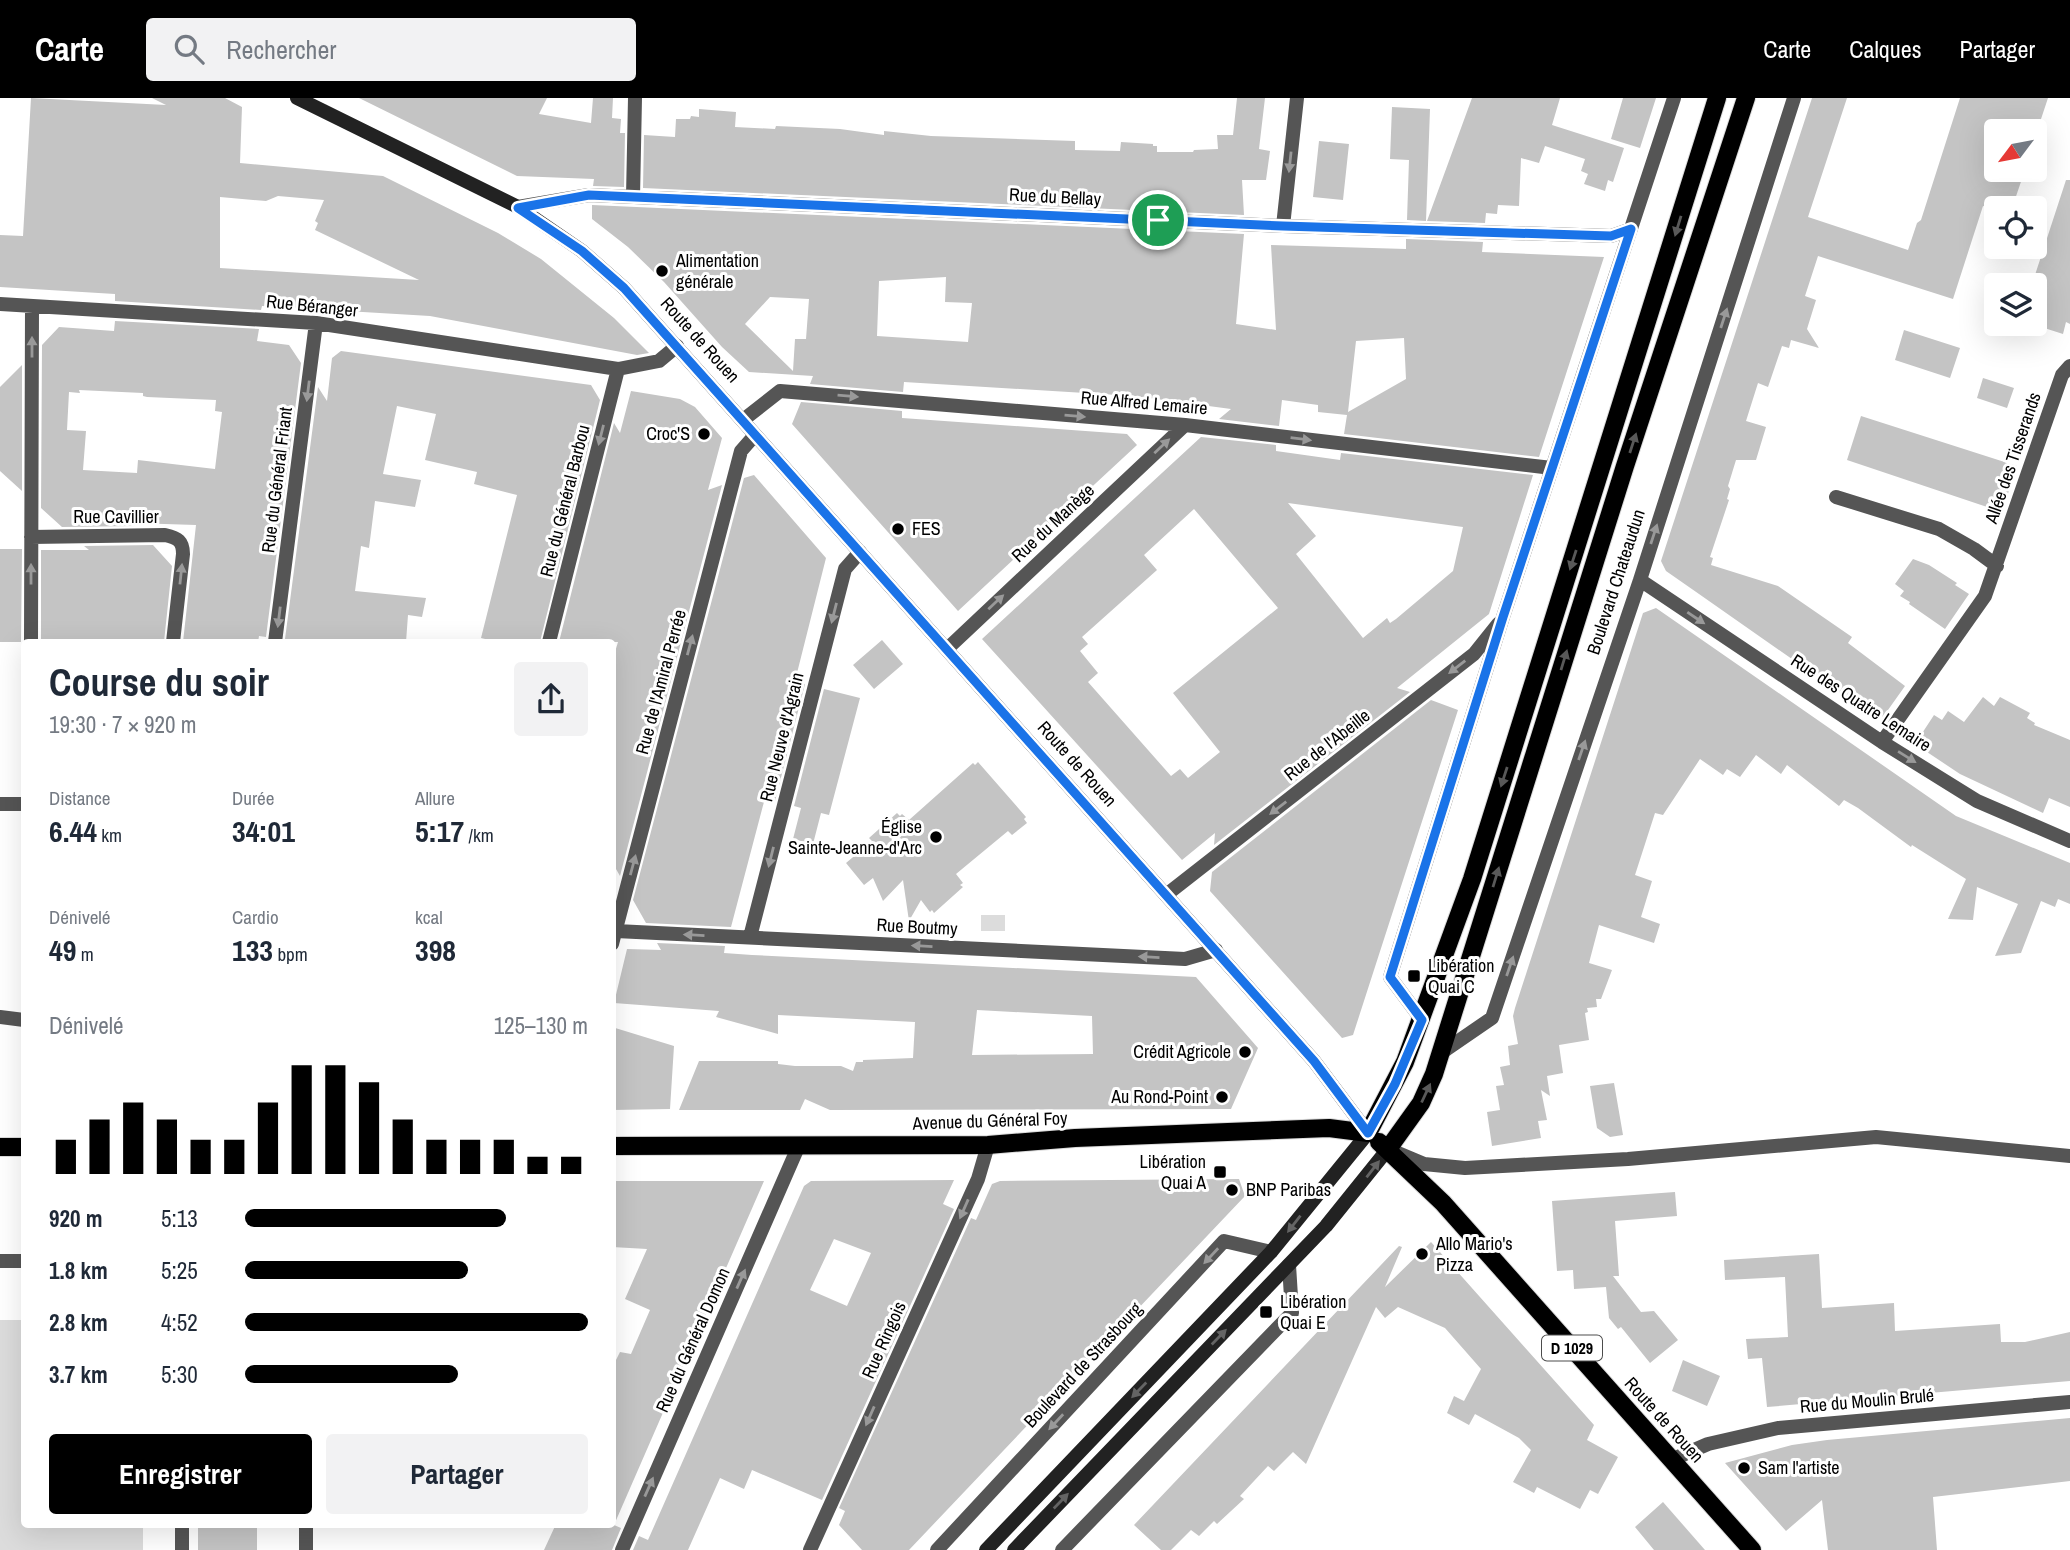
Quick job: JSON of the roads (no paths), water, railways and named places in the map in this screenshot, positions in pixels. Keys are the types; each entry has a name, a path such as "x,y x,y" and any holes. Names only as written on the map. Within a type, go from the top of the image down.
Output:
{"main road":[{"name":"Route de Rouen","path":"297,98 518,208 582,251 624,288 1314,1061 1368,1133 1443,1203 1752,1550"},
{"path":"986,1550 1271,1252 1368,1133 1395,1084 1422,1020 1472,879 1717,98"},
{"name":"Boulevard Chateaudun","path":"1388,1150 1421,1103 1441,1053 1625,466 1746,98"},
{"name":"Avenue du Général Foy","path":"616,1146 988,1145 1074,1138 1236,1133 1288,1128 1329,1128 1368,1133"},
{"path":"0,1147 21,1147"},
{"path":"1014,1550 1289,1265 1348,1201 1388,1150"}],"street":[{"path":"634,197 635,98"},
{"path":"1283,226 1297,98"},
{"path":"1422,1020 1390,977 1503,617 1674,98"},
{"name":"Boulevard Chateaudun","path":"1441,1053 1492,1017 1640,580 1794,98"},
{"name":"Rue du Bellay","path":"518,208 589,195 1283,226 1611,236 1631,229"},
{"name":"Rue Béranger","path":"0,304 316,323 618,369 659,361 677,346"},
{"path":"31,639 32,307"},
{"name":"Rue du Général Friant","path":"275,639 316,323"},
{"name":"Allée des Tisserands","path":"1882,742 1985,596 2062,375 2070,366"},
{"name":"Rue du Général Barbou","path":"550,639 618,369"},
{"name":"Rue Alfred Lemaire","path":"743,420 780,391 1185,425 1552,468"},
{"name":"Rue du Manège","path":"947,649 1185,425"},
{"name":"Rue de l'Amiral Perrée","path":"616,929 741,451 755,435"},
{"path":"1836,497 1939,529 1974,548 1997,566"},
{"name":"Rue Cavillier","path":"31,537 165,535 177,538 183,544 183,554 173,639"},
{"name":"Rue Neuve d'Agrain","path":"750,937 845,569 860,552"},
{"name":"Rue des Quatre Lemaire","path":"1640,580 1882,742 1977,801 2070,841"},
{"name":"Rue de l'Abeille","path":"1167,895 1474,654 1503,617"},
{"path":"0,804 21,804"},
{"name":"Rue Boutmy","path":"616,937 750,937 1185,959 1216,950"},
{"path":"0,1017 21,1020"},
{"path":"1388,1150 1424,1164 1465,1168 1628,1159 1876,1137 2070,1156"},
{"name":"Rue du Général Domon","path":"622,1550 799,1145"},
{"name":"Rue Ringois","path":"810,1550 978,1179 988,1145"},
{"name":"Boulevard de Strasbourg","path":"937,1550 1224,1241 1271,1252"},
{"path":"0,1261 21,1261"},
{"path":"1062,1550 1292,1313 1289,1265"},
{"name":"Rue du Moulin Brulé","path":"1671,1460 1708,1444 1778,1428 2070,1402"},
{"path":"182,1528 182,1550"},
{"path":"306,1528 306,1550"}],"place":[{"name":"Alimentation générale","path":"662,271"},
{"name":"Croc'S","path":"704,434"},
{"name":"FES","path":"898,529"},
{"name":"Église Sainte-Jeanne-d'Arc","path":"936,837"},
{"name":"Libération Quai C","path":"1414,976"},
{"name":"Crédit Agricole","path":"1245,1052"},
{"name":"Au Rond-Point","path":"1222,1097"},
{"name":"Libération Quai A","path":"1220,1172"},
{"name":"BNP Paribas","path":"1232,1190"},
{"name":"Allo Mario's Pizza","path":"1422,1254"},
{"name":"Libération Quai E","path":"1266,1312"},
{"name":"Sam l'artiste","path":"1744,1468"}]}
